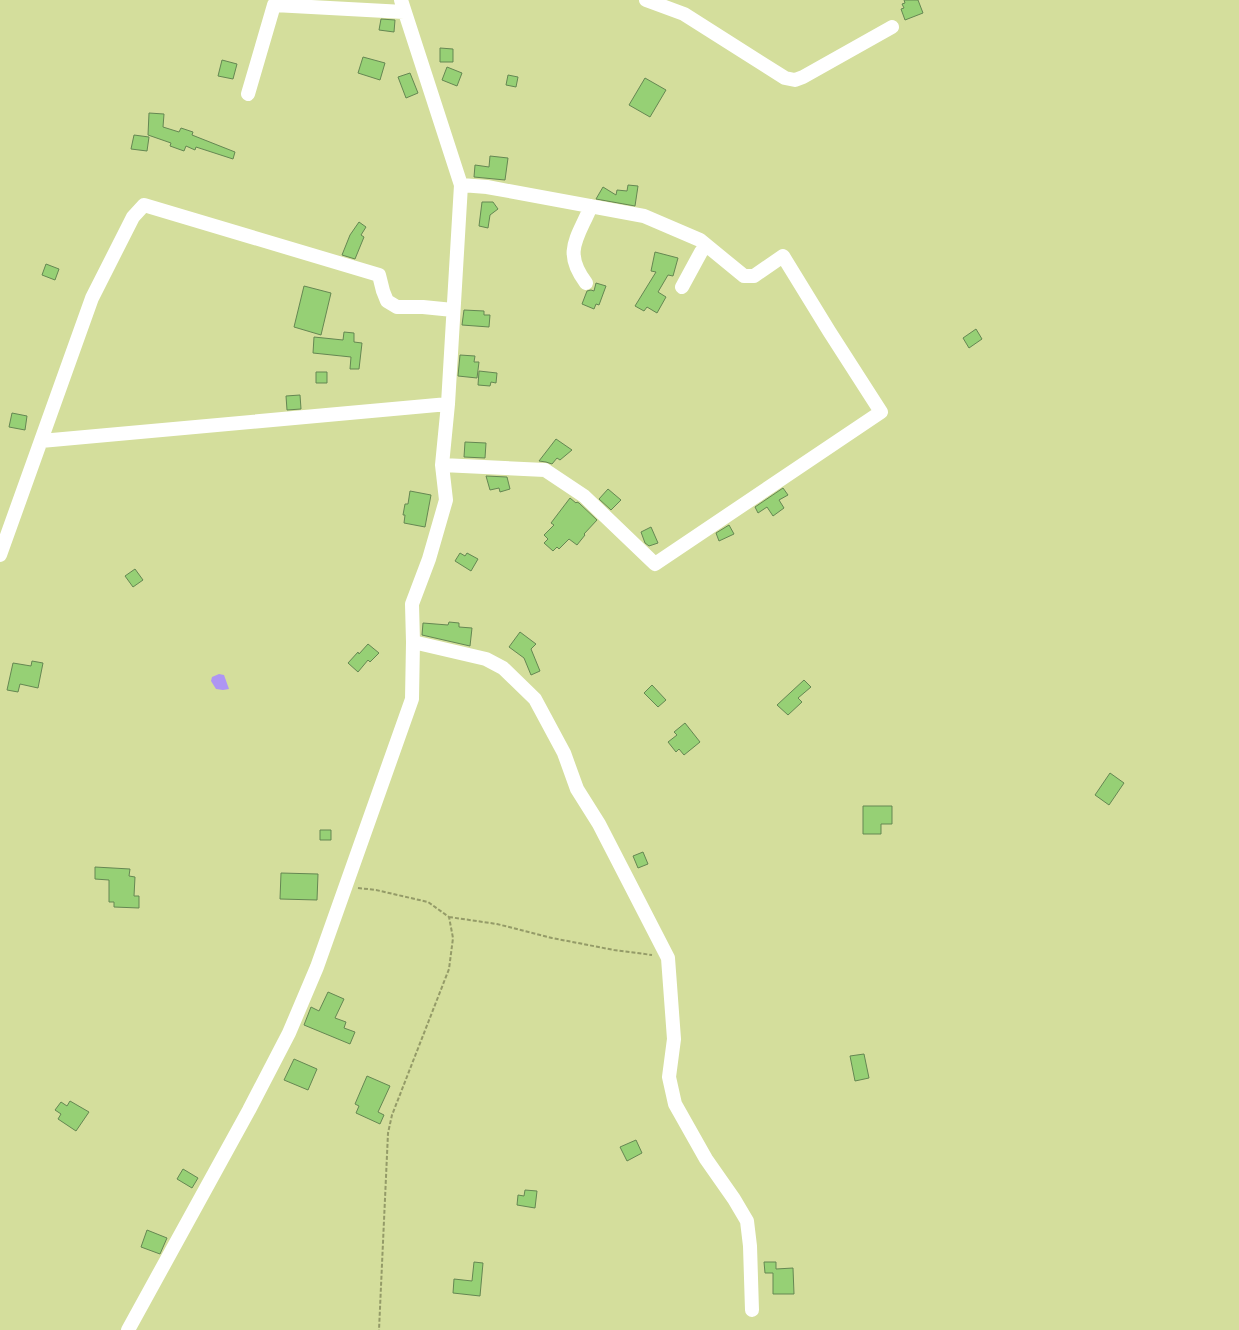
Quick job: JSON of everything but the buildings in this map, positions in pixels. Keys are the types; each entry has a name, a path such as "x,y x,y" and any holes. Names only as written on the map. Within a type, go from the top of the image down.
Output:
{"street":[{"path":"646,0 684,14 785,78 795,80 803,78 892,27"},
{"path":"128,1330 249,1110 289,1033 317,967 412,699 412,604 429,559 446,500 442,465 448,404 461,185 402,6 274,5 248,94"},
{"path":"442,465 545,470 584,496 655,564 881,412 783,256 754,276 744,276 700,240 644,216 487,187 461,185"},
{"path":"0,555 92,298 133,217 144,205 379,275 387,301 397,307 423,306 454,310"},
{"path":"586,283 578,273 573,260 573,252 576,239 591,206"},
{"path":"682,287 706,245"},
{"path":"41,441 448,404"},
{"path":"413,642 486,659 503,668 535,700 564,753 577,789 599,824 668,958 674,1039 669,1077 675,1104 706,1159 734,1199 747,1221 750,1246 752,1310"}],"path":[{"path":"345,886 376,890 428,902 448,917 497,924 552,938 614,950 668,958"},
{"path":"379,1330 388,1133 392,1115 449,968 453,938 448,917"}],"shaded area":[{"path":"219,674 224,675 229,689 216,689 211,681 212,677"}]}
